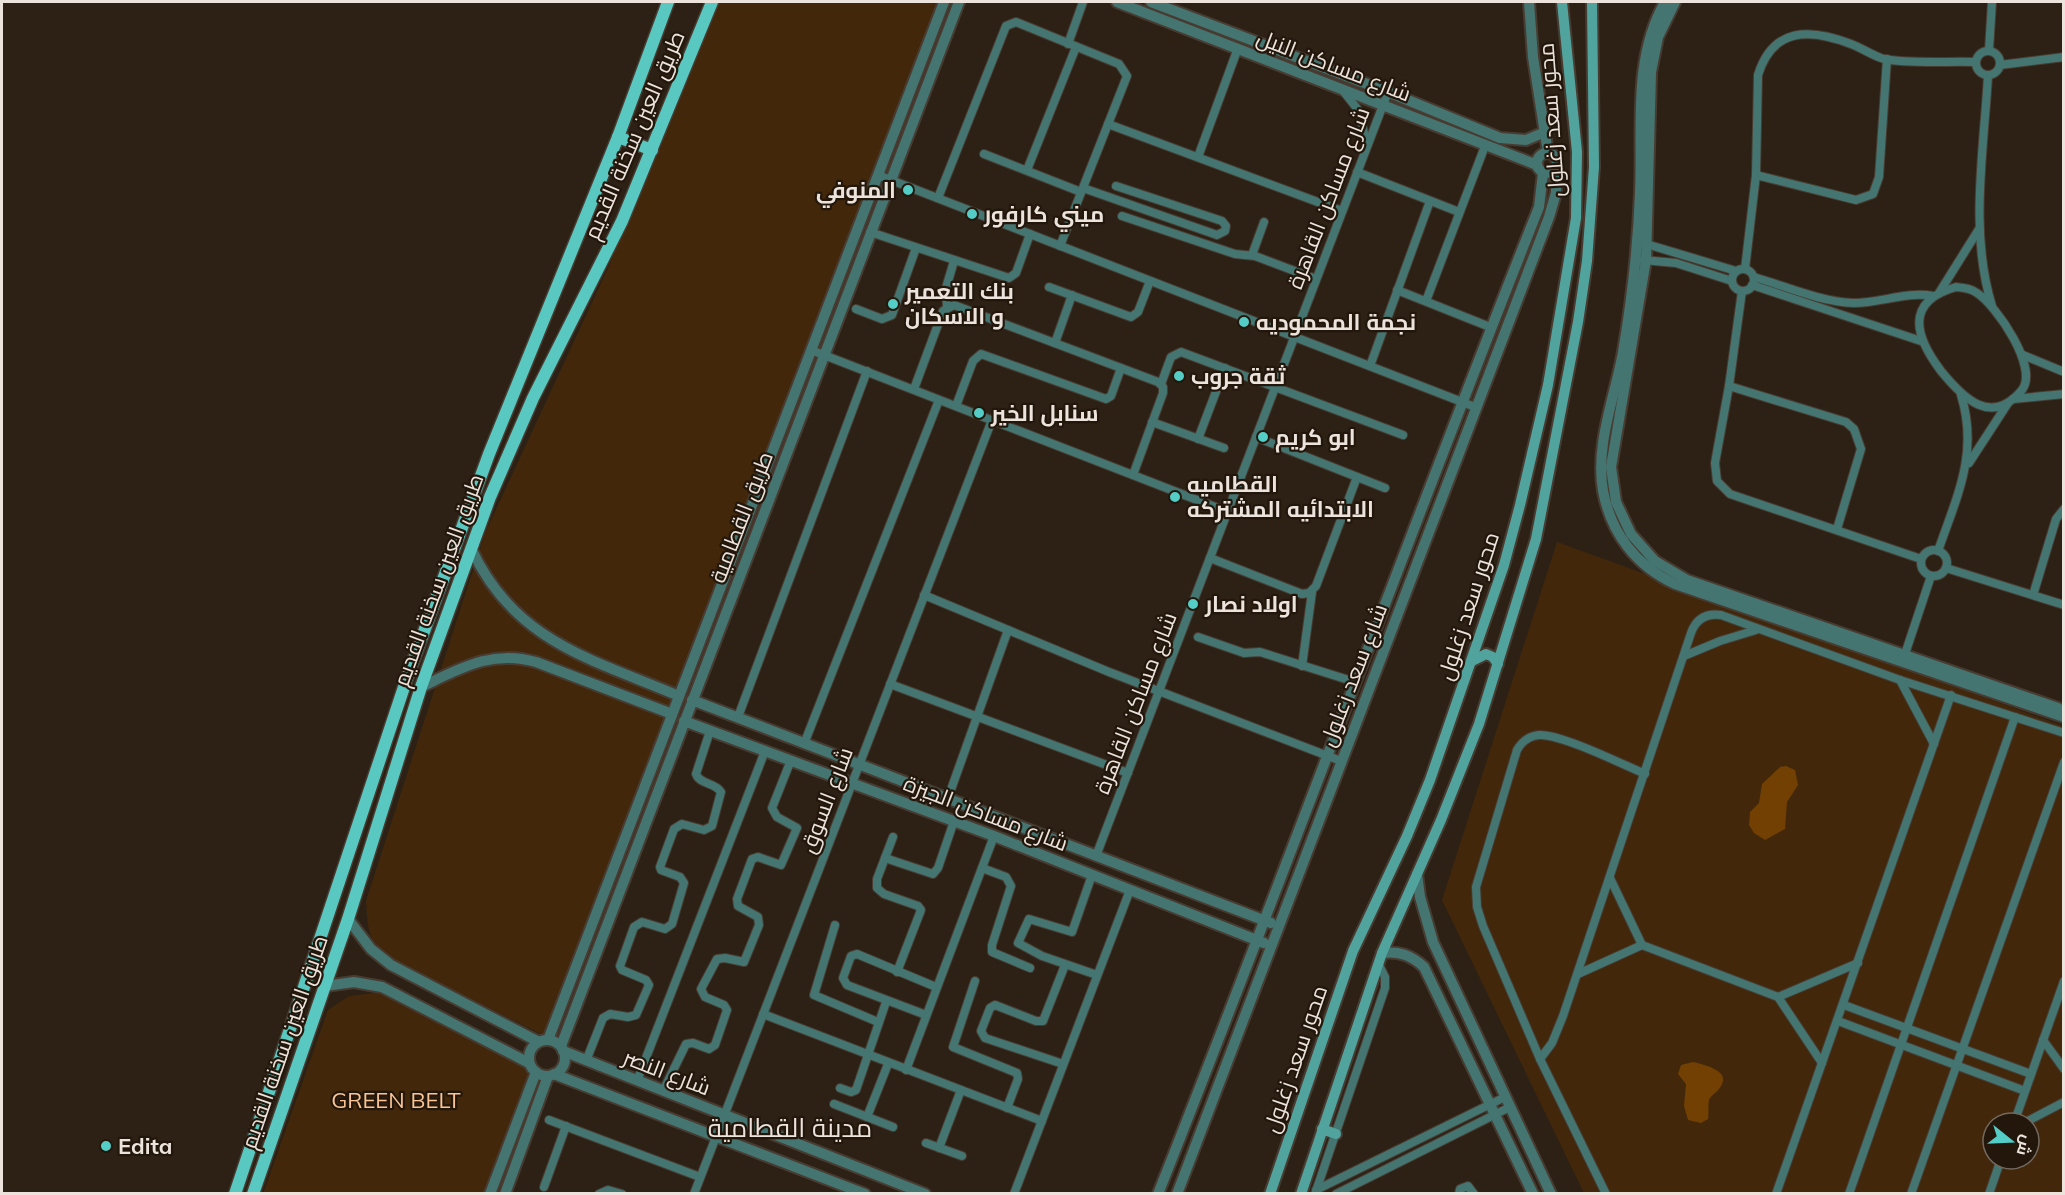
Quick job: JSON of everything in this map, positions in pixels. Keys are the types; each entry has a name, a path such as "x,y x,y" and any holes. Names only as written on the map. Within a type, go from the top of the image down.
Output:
{"main road":[{"name":"طريق العين سخنة القديم","path":"234,1194 406,678 489,454 618,137 668,2"},
{"name":"طريق العين سخنة القديم","path":"253,1194 348,919 421,687 471,548 519,428 603,261 652,150 712,2"},
{"name":"محور سعد زغلول","path":"1270,1194 1353,951 1419,808 1472,661 1521,506 1548,386 1576,218 1577,152 1562,2"},
{"name":"محور سعد زغلول","path":"1301,1194 1380,958 1461,772 1498,664 1536,539 1578,322 1587,261 1594,167 1592,2"},
{"path":"618,137 652,150"},
{"path":"1472,661 1486,654 1493,657 1498,664"},
{"path":"1322,1129 1336,1134"}],"street":[{"name":"طريق القطامية","path":"543,1040 680,696 944,2"},
{"name":"طريق القطامية","path":"562,1049 684,721 959,2"},
{"path":"1027,170 1072,45 1083,2"},
{"name":"شارع مساكن النيل","path":"1117,2 1382,104 1540,169"},
{"name":"شارع مساكن النيل","path":"1151,2 1507,140 1526,140 1545,132"},
{"path":"1529,2 1533,57 1548,153 1556,159 1556,169 1550,173 1540,169 1539,156 1548,153"},
{"path":"1642,242 1643,69 1650,36 1665,2"},
{"path":"1675,2 1658,37 1651,72 1641,260 1611,467 1616,502 1631,534 1655,561 1687,580 2064,717"},
{"path":"1989,50 1992,2"},
{"path":"938,198 1007,24 1016,22 1119,64 1126,71 1126,81 1060,246"},
{"path":"1976,62 1887,59 1850,44 1816,34 1804,33 1781,40 1762,62 1758,75 1756,175 1745,269 1753,281 1921,341 1961,395 1978,405 1992,407 2010,400 2064,394"},
{"path":"1198,157 1238,48"},
{"path":"1976,62 1982,52 1989,50 1998,55 2000,65"},
{"path":"1976,62 1981,72 1988,75 1994,73 2000,65 2064,57"},
{"path":"1756,175 1856,200 1873,194 1879,183 1887,59"},
{"path":"1988,75 1979,228 1983,270 1994,310"},
{"path":"1341,88 1354,103 1362,120 1366,148"},
{"name":"شارع مساكن القاهرة","path":"1096,856 1388,92"},
{"path":"1108,124 1342,212"},
{"path":"1426,302 1485,146"},
{"path":"984,154 1082,190 1217,235 1225,231 1226,225 1222,221 1116,186"},
{"name":"شارع سعد زغلول","path":"1158,1194 1258,941 1461,401 1542,198 1540,169"},
{"name":"شارع سعد زغلول","path":"1177,1194 1540,240 1554,201 1556,169"},
{"path":"1357,172 1459,212"},
{"path":"878,175 1475,407"},
{"path":"1370,366 1430,201"},
{"path":"1165,217 1169,205"},
{"path":"1122,216 1235,254 1252,255 1316,279"},
{"path":"1252,255 1264,222"},
{"path":"1921,341 1920,317 1979,228"},
{"path":"870,232 1009,278 1016,273 1030,234"},
{"path":"1527,236 1540,240"},
{"path":"1642,242 1736,271 1745,269"},
{"path":"856,309 882,319 892,315 916,248"},
{"path":"1641,260 1676,263 1732,281 1736,289 1742,291"},
{"path":"914,389 947,307 946,288 954,261"},
{"path":"1732,281 1736,271"},
{"path":"1049,287 1133,317 1138,312 1150,281"},
{"path":"1753,281 1850,303 1868,303 1913,294 1936,295 1956,287 1968,288 1984,298 2023,355 2028,377 2025,386 2010,400 1966,467"},
{"path":"1753,281 1742,291 1729,386 1715,463 1717,481 1730,494 1921,559"},
{"path":"1397,290 1490,327"},
{"path":"1055,343 1072,295"},
{"path":"947,307 957,306 1161,384"},
{"path":"811,350 1227,512"},
{"path":"1132,475 1163,393 1161,384 1171,357 1177,352 1275,386 1403,435"},
{"path":"956,406 973,361 981,354 1106,399 1111,396 1121,368"},
{"path":"2023,355 2064,372"},
{"path":"1198,439 1225,368"},
{"path":"738,717 867,371"},
{"path":"1729,386 1845,422 1854,429 1861,449 1837,529"},
{"path":"1938,551 1966,467 1969,431 1961,395"},
{"path":"804,744 939,399"},
{"name":"شارع السوق","path":"694,1194 992,420"},
{"path":"1152,422 1224,448"},
{"path":"1256,437 1385,488"},
{"path":"1302,666 1312,592 1357,477"},
{"path":"2033,595 2056,519 2064,509"},
{"path":"471,548 488,581 503,601 540,634 561,646 680,696"},
{"path":"1930,550 1938,551 1945,556 1946,568 1941,574 1931,576 1922,571 1921,559 1930,550"},
{"path":"1210,558 1302,594 1312,592"},
{"path":"1946,568 2064,605"},
{"path":"1903,659 1931,576"},
{"path":"924,596 1341,760"},
{"path":"1540,1059 1557,1030 1578,974 1694,626 1705,616 1721,615 1757,630 1900,680 2064,733"},
{"path":"948,798 1008,630"},
{"path":"1683,657 1720,641 1757,630"},
{"path":"1198,637 1244,653 1260,652 1355,682"},
{"path":"421,687 479,660 516,657 536,662 672,714"},
{"path":"1903,659 2064,710"},
{"path":"1900,680 1934,744"},
{"path":"890,684 1128,773"},
{"path":"1776,1194 1951,695"},
{"name":"شارع مساكن الجيزة","path":"692,700 1279,926"},
{"path":"1849,1194 2015,717"},
{"name":"شارع مساكن الجيزة","path":"684,721 994,836 1272,946"},
{"path":"586,1062 603,1018 610,1014 628,1017 636,1015 648,987 646,980 622,970 620,966 634,927 642,922 665,929 672,924 684,883 680,878 661,870 660,867 674,829 682,824 704,830 712,826 721,792 717,786 699,780 696,774 710,731"},
{"path":"1606,1194 1540,1059 1479,917 1476,897 1480,867 1517,750 1531,737 1544,735 1588,750 1645,774"},
{"path":"637,1081 765,751"},
{"path":"663,1092 686,1044 693,1043 709,1049 715,1045 727,1010 724,1005 703,996 701,989 717,959 725,958 744,962 759,925 758,917 738,906 737,899 752,859 758,857 781,866 796,828 777,817 772,808 791,760"},
{"path":"1911,1194 2064,762"},
{"path":"885,858 933,874 938,868 954,821"},
{"path":"906,1070 994,836"},
{"path":"893,837 877,888 884,894 918,906 921,910 897,972"},
{"path":"982,868 1006,877 1011,886 992,945 992,952 1030,968"},
{"path":"1417,874 1426,921 1440,955 1551,1194"},
{"path":"1092,875 1072,932 1029,919 1018,941 1022,947 1065,965 1097,975"},
{"path":"1610,878 1642,945 1778,997 1822,1063"},
{"path":"1014,1194 1130,890"},
{"path":"348,919 371,949 391,965 562,1049 564,1062 551,1075 505,1194"},
{"path":"835,926 813,995 878,1022"},
{"path":"1578,974 1642,945"},
{"path":"1316,1192 1385,988 1385,977 1380,958 1396,951 1406,954 1424,967 1533,1194"},
{"path":"926,1015 886,1002 847,985 843,978 851,956 855,954 936,987"},
{"path":"1424,967 1440,955"},
{"path":"1778,997 1858,963"},
{"path":"1063,1064 985,1038 981,1031 990,1008 995,1005 1036,1021 1043,1021 1065,965"},
{"path":"975,981 953,1047 1017,1073 1018,1079 1007,1108"},
{"path":"2018,1111 2064,981"},
{"path":"325,986 354,982 382,987 533,1068 551,1075"},
{"path":"840,1088 850,1092 856,1090 886,1002"},
{"path":"1844,1005 2031,1074"},
{"path":"763,1014 867,1056 1042,1121"},
{"path":"1838,1021 1902,1043 2025,1091"},
{"path":"490,1194 533,1068 530,1051 543,1040"},
{"path":"2043,1040 2064,1069"},
{"name":"شارع النصر","path":"562,1049 586,1062 924,1194"},
{"path":"867,1117 888,1064"},
{"name":"شارع النصر","path":"551,1075 865,1194"},
{"path":"939,1148 961,1090"},
{"path":"1316,1192 1508,1102"},
{"path":"2041,1114 2064,1102"},
{"path":"834,1104 892,1127"},
{"path":"1336,1194 1492,1109"},
{"path":"549,1120 700,1177"},
{"path":"544,1187 566,1126"},
{"path":"926,1143 962,1156"},
{"path":"1989,1194 1997,1171"},
{"path":"1459,1194 1460,1189 1468,1186 1474,1194"},
{"path":"599,1194 608,1190 622,1194"}],"green space":[{"path":"714,2 943,2 543,1035 396,962 380,949 371,936 366,901 485,533 609,266 652,150"},
{"path":"1557,542 2063,726 2063,1193 1584,1193 1442,900"},
{"name":"GREEN BELT","path":"391,991 529,1063 536,1072 489,1193 263,1194 328,1010 349,996"}],"shaded area":[{"path":"1786,766 1795,770 1798,785 1787,802 1785,829 1765,840 1754,833 1749,825 1750,812 1759,803 1762,784 1780,767"},
{"path":"1693,1062 1716,1070 1723,1078 1723,1083 1709,1100 1708,1119 1701,1123 1688,1120 1684,1106 1686,1084 1678,1074 1681,1065"}],"place":[{"name":"المنوفي","path":"908,190"},
{"name":"ميني كارفور","path":"972,214"},
{"name":"بنك التعمير و الاسكان","path":"893,304"},
{"name":"نجمة المحموديه","path":"1244,322"},
{"name":"ثقة جروب","path":"1179,376"},
{"name":"سنابل الخير","path":"979,413"},
{"name":"ابو كريم","path":"1263,437"},
{"name":"القطاميه الابتدائيه المشتركه","path":"1175,497"},
{"name":"اولاد نصار","path":"1193,604"},
{"name":"Edita","path":"106,1146"}],"district":[{"name":"مدينة القطامية","path":"790,1127"}]}
